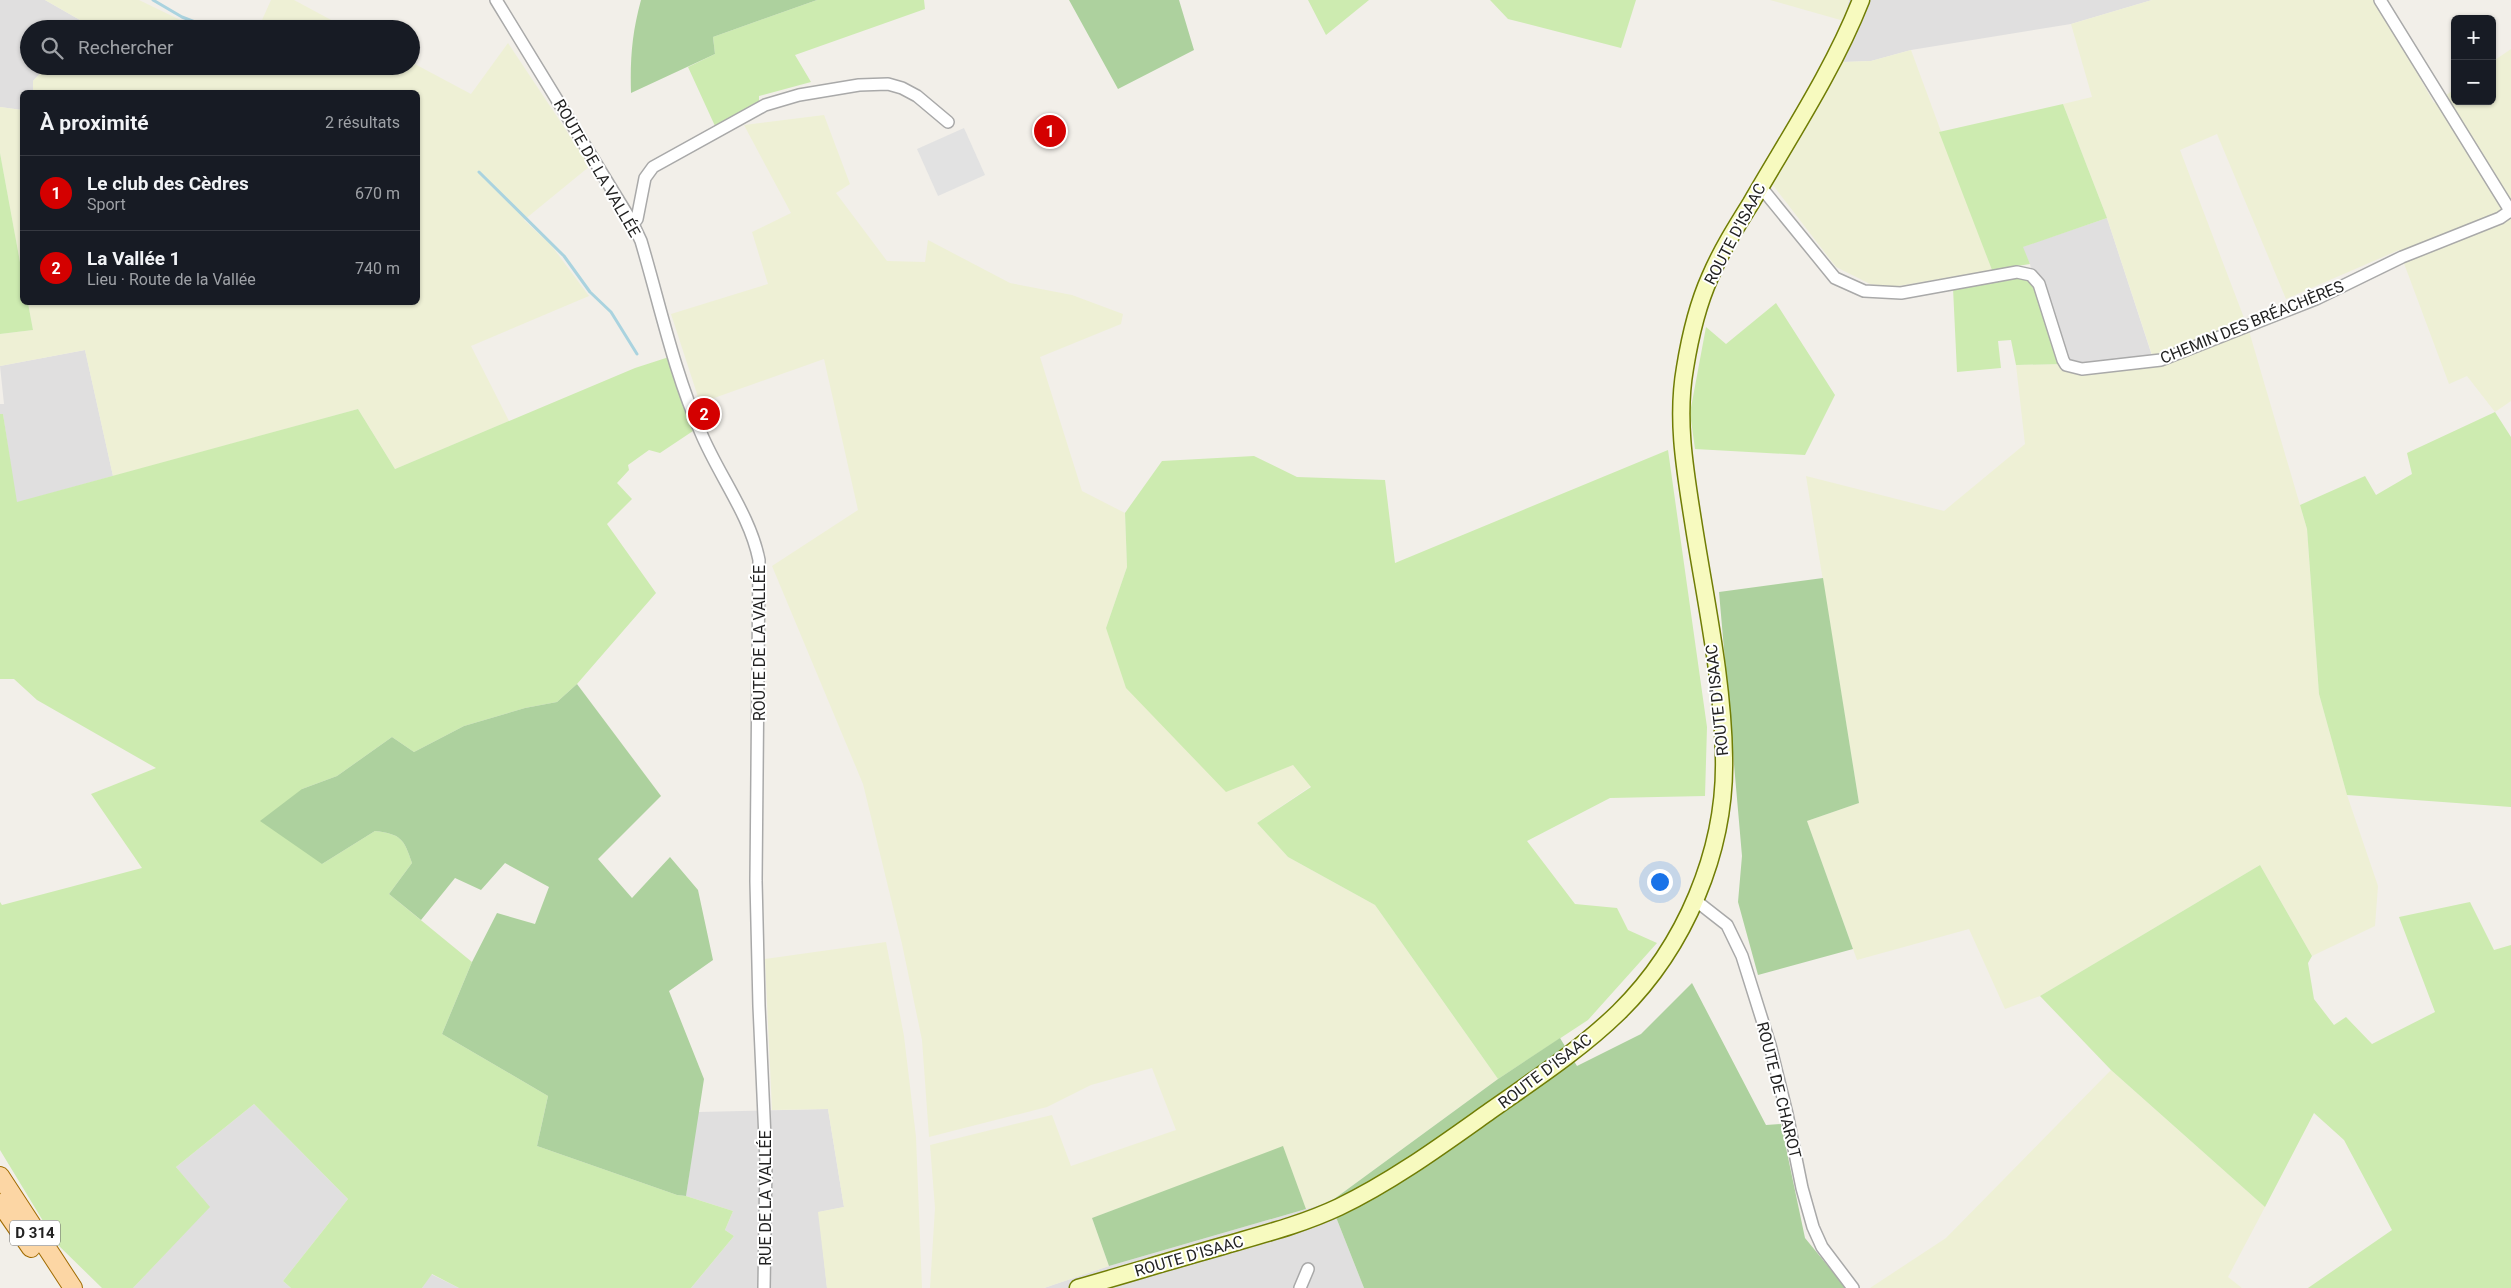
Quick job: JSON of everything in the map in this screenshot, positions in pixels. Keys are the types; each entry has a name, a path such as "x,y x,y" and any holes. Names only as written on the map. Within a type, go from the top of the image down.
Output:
{"main road":[{"name":"D 314","path":"0,1176 73,1288"},
{"name":"D 314","path":"0,1203 60,1288"}],"street":[{"name":"ROUTE DE LA VALLÉE","path":"496,0 633,224 641,241 676,362 700,433 751,530 760,560 756,881 759,1006 765,1109"},
{"name":"ROUTE D'ISAAC","path":"1078,1288 1316,1217 1338,1208 1387,1181 1542,1074 1603,1027 1638,992 1666,955 1695,900 1713,850 1719,816 1724,763 1714,660 1683,457 1682,390 1691,336 1710,277 1842,44 1861,0"},
{"path":"2380,0 2511,212"},
{"path":"633,224 637,219 645,178 654,167 765,105 799,96 859,85 888,84 902,88 916,96 948,122"},
{"name":"CHEMIN DES BRÉACHÈRES","path":"1760,186 1835,278 1864,291 1901,293 2017,272 2030,275 2039,284 2063,360 2066,365 2082,369 2161,360 2316,299 2402,257 2511,212"},
{"name":"ROUTE DE CHAROT","path":"1695,900 1727,925 1738,947 1770,1045 1787,1114 1802,1188 1813,1227 1822,1247 1853,1288"},
{"name":"RUE DE LA VALLÉE","path":"764,1288 765,1109"},
{"path":"1300,1288 1308,1269"}],"shaded area":[{"path":"0,0 45,0 80,20 20,20 20,75 39,75 33,81 33,90 20,90 20,110 0,107"},
{"path":"1849,0 2152,0 2071,24 1911,50 1871,61 1843,62 1859,28 1844,21"},
{"path":"964,128 985,175 938,196 917,149"},
{"path":"2107,218 2156,368 2072,372 2062,364 2034,282 2030,264 2022,247"},
{"path":"85,350 113,476 16,503 3,414 0,414 0,404 4,404 0,366"},
{"path":"254,1104 348,1199 283,1281 291,1288 133,1288 209,1207 176,1167"},
{"path":"828,1109 844,1207 819,1212 827,1288 691,1288 734,1236 725,1230 733,1211 686,1196 698,1112"},
{"path":"1330,1202 1364,1288 1044,1288 1109,1266"},
{"path":"431,1274 459,1288 422,1288"}],"green space":[{"path":"45,0 139,0 180,20 80,20"},
{"path":"271,0 294,0 331,20 262,20"},
{"path":"641,0 817,0 713,37 715,54 631,93 632,46"},
{"path":"817,0 924,0 925,9 795,55 811,82 759,96 759,102 715,126 688,67 715,54 713,37"},
{"path":"1069,0 1179,0 1194,50 1118,89"},
{"path":"1308,0 1369,0 1326,35"},
{"path":"1490,0 1636,0 1621,48 1508,19"},
{"path":"1770,0 1849,0 1844,21"},
{"path":"2152,0 2376,0 2434,103 2451,92 2451,105 2496,105 2496,59 2511,49 2511,401 2495,412 2467,376 2449,384 2399,250 2286,299 2217,134 2180,150 2249,331 2307,529 2319,694 2347,795 2378,886 2375,926 2312,956 2260,865 2040,996 2005,1009 1969,929 1857,960 1807,821 1859,803 1806,476 1944,511 2025,444 2016,365 2062,364 2072,372 2156,367 2107,218 2063,104 2092,97 2071,24"},
{"path":"508,43 590,166 524,220 551,245 589,296 471,346 509,421 395,469 358,409 113,476 85,350 0,366 0,334 33,330 28,305 420,305 420,90 33,90 33,81 39,75 420,75 420,67 471,94"},
{"path":"1911,50 1992,270 1893,287 1870,284 1836,267 1769,180 1843,62 1871,61"},
{"path":"2063,104 2107,218 2023,247 2030,264 1992,270 1939,132"},
{"path":"0,107 20,110 20,262 0,153"},
{"path":"824,115 850,184 836,193 887,261 925,262 928,240 1010,283 1072,295 1123,314 1121,324 1040,357 1082,491 1125,513 1127,567 1106,628 1293,765 1311,786 1257,823 1288,857 1375,905 1498,1079 1330,1202 1306,1209 1283,1147 1092,1218 1109,1266 1044,1288 930,1288 935,1208 930,1145 1052,1115 1071,1166 1176,1130 1152,1068 1091,1085 1047,1107 929,1137 922,1040 902,944 863,784 772,566 858,510 824,359 700,403 671,314 768,284 752,232 791,213 744,125"},
{"path":"0,153 20,262 20,305 28,305 33,330 0,334"},
{"path":"2025,276 2034,282 2062,364 2016,365 2011,340 1998,341 2001,368 1957,372 1953,288"},
{"path":"1776,303 1835,395 1805,455 1695,449 1690,413 1706,327 1726,344"},
{"path":"669,357 693,431 660,453 649,450 628,465 629,470 617,483 632,499 607,524 656,593 577,684 557,702 525,708 464,726 414,752 392,737 337,776 302,789 322,864 375,831 396,836 404,843 412,863 389,894 472,962 442,1034 548,1096 537,1146 677,1195 686,1196 733,1211 725,1230 734,1236 691,1288 459,1288 432,1274 422,1288 291,1288 283,1281 348,1199 254,1104 176,1167 210,1207 133,1288 102,1288 57,1244 0,1150 0,902 2,905 142,868 91,794 156,768 37,700 14,679 0,679 0,414 3,414 17,502 358,409 395,469 635,368"},
{"path":"2495,412 2511,437 2511,807 2347,795 2319,694 2307,529 2300,505 2365,476 2376,495 2412,474 2407,453"},
{"path":"1668,450 1707,727 1705,796 1610,798 1527,841 1575,904 1617,908 1628,930 1657,943 1588,1020 1498,1079 1375,905 1288,857 1257,823 1311,787 1293,765 1226,792 1126,688 1106,628 1127,567 1125,513 1162,461 1254,456 1297,477 1385,480 1395,563"},
{"path":"1823,578 1859,803 1807,821 1853,949 1758,975 1738,902 1742,856 1719,592"},
{"path":"577,684 661,796 598,859 632,898 670,857 698,890 713,960 669,991 704,1079 686,1196 677,1195 537,1146 548,1096 442,1034 472,962 497,913 535,924 549,887 505,863 481,890 455,878 421,920 389,894 412,863 404,843 396,836 375,831 322,864 260,821 302,789 337,776 392,737 414,752 464,726 525,708 557,702"},
{"path":"2260,865 2312,956 2308,963 2314,999 2334,1025 2346,1017 2372,1044 2435,1012 2399,917 2470,902 2494,950 2511,945 2511,1288 2308,1288 2392,1230 2344,1140 2314,1113 2265,1207 2111,1070 2040,996"},
{"path":"886,942 904,1036 916,1137 922,1288 827,1288 818,1212 844,1207 828,1109 772,1110 765,959"},
{"path":"1692,983 1766,1125 1781,1124 1805,1238 1846,1288 1364,1288 1330,1202 1498,1079 1560,1038 1577,1066 1641,1034"},
{"path":"2111,1070 2265,1207 2228,1277 2242,1288 1870,1288 1946,1238"},
{"path":"1283,1146 1306,1209 1109,1266 1092,1218"}],"waterway":[{"path":"153,0 190,20"},
{"path":"479,172 564,256 590,292 611,312 637,354"}],"place":[{"name":"Le club des Cèdres","path":"1050,131"},
{"name":"La Vallée 1","path":"704,414"}]}
